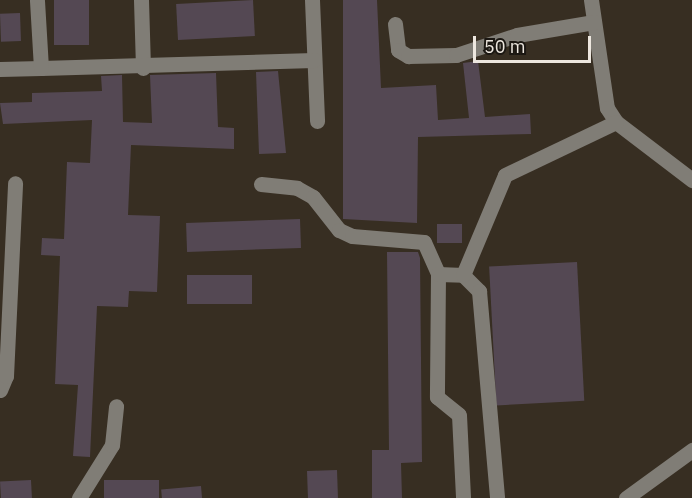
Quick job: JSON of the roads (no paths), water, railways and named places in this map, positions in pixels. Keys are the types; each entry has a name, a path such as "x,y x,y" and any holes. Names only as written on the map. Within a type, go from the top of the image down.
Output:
{"lane":[{"path":"37,0 41,68"},
{"path":"141,0 143,68"},
{"path":"312,0 317,120"},
{"path":"591,0 607,108 616,122 692,180"},
{"path":"395,24 398,50 408,56 446,55 502,44 517,35 594,22"},
{"path":"0,69 143,68 314,60"},
{"path":"463,275 505,175 616,122"},
{"path":"0,390 6,376 15,183"},
{"path":"261,184 297,188 313,197 339,230 352,236 423,242 438,274 437,397 459,415 464,498"},
{"path":"438,274 463,275 479,291 497,498"},
{"path":"79,498 112,445 116,406"},
{"path":"627,498 692,450"}]}
